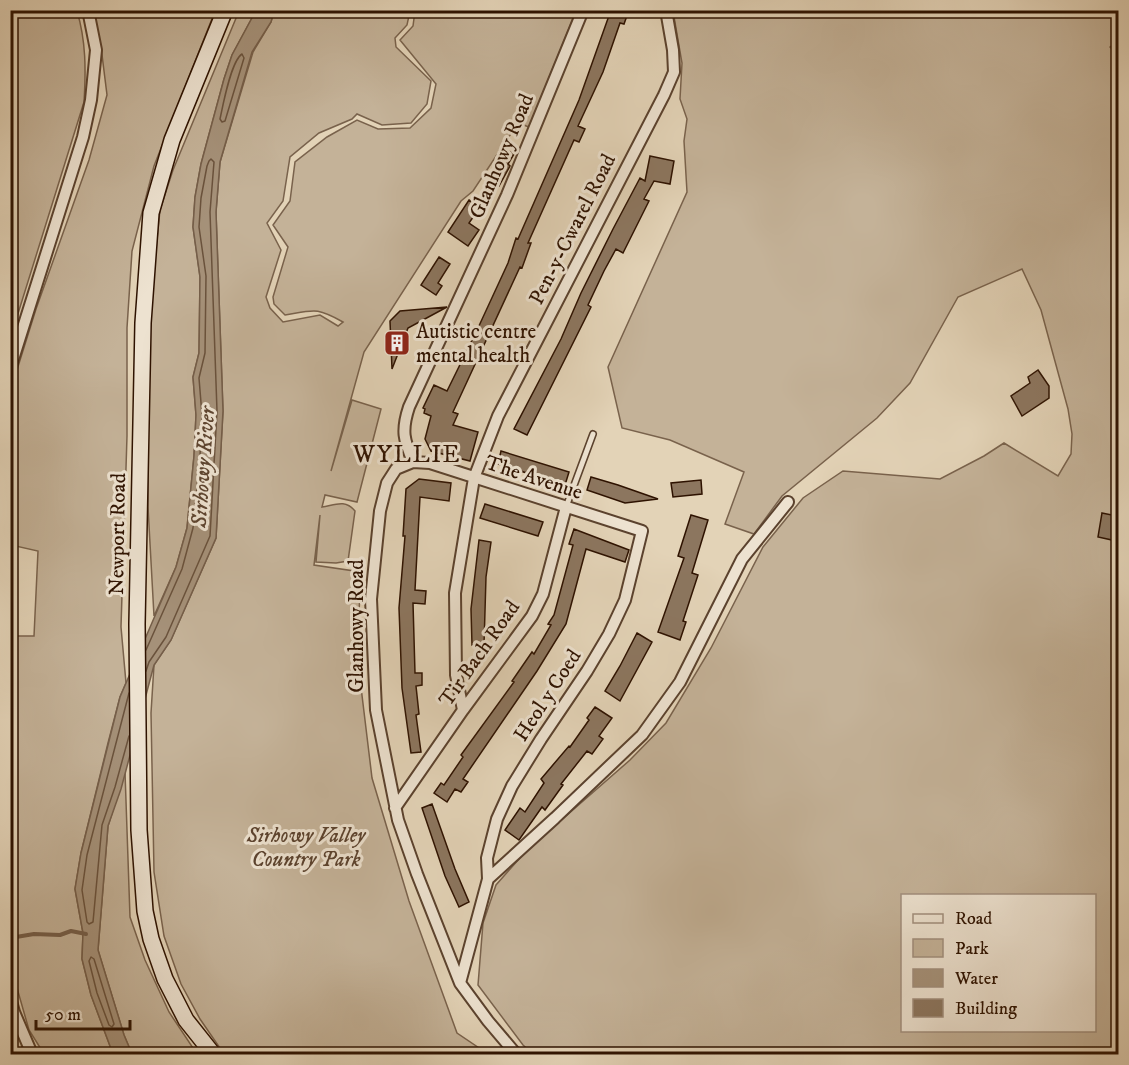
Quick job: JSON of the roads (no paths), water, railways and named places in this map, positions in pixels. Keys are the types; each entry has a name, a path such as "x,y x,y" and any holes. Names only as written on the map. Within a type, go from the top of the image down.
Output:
{"main road":[{"name":"Newport Road","path":"213,1054 186,1020 165,978 151,939 145,911 139,830 137,624 143,323 151,213 172,140 225,10"}],"street":[{"path":"10,369 83,137 91,100 96,50 88,10"},
{"name":"Glanhowy Road","path":"516,1054 460,983 417,874 395,808 376,710 371,599 380,511 387,483 396,470 413,462 404,441 403,424 409,407 507,195 584,10"},
{"name":"Pen-y-Cwarel Road","path":"463,710 456,675 455,593 474,478 498,416 674,72 673,50 666,10"},
{"name":"The Avenue","path":"413,462 430,463 642,531"},
{"path":"488,879 642,735 680,682 742,560 788,502"},
{"name":"Tir Bach Road","path":"395,808 532,616 543,594 566,507"},
{"name":"Heol y Coed","path":"460,983 488,879 488,858 497,819 512,786 609,634 625,600 642,531"},
{"path":"10,998 32,1054"}],"lane":[{"path":"566,507 593,434"}],"water":[{"name":"Sirhowy River","path":"254,11 274,11 271,22 252,52 220,162 216,212 223,411 216,538 171,640 154,665 121,789 108,826 98,950 132,1054 113,1054 91,995 82,959 83,933 75,889 81,853 120,697 176,567 187,528 196,415 193,377 199,353 200,277 193,227 195,197 201,164 224,79 232,55"}],"waterway":[{"path":"10,938 34,934 60,935 71,931 86,934"}],"place":[{"name":"Autistic centre mental health","path":"397,343"}],"district":[{"name":"WYLLIE","path":"407,454"}],"park label":[{"name":"Sirhowy Valley Country Park","path":"306,847"}]}
